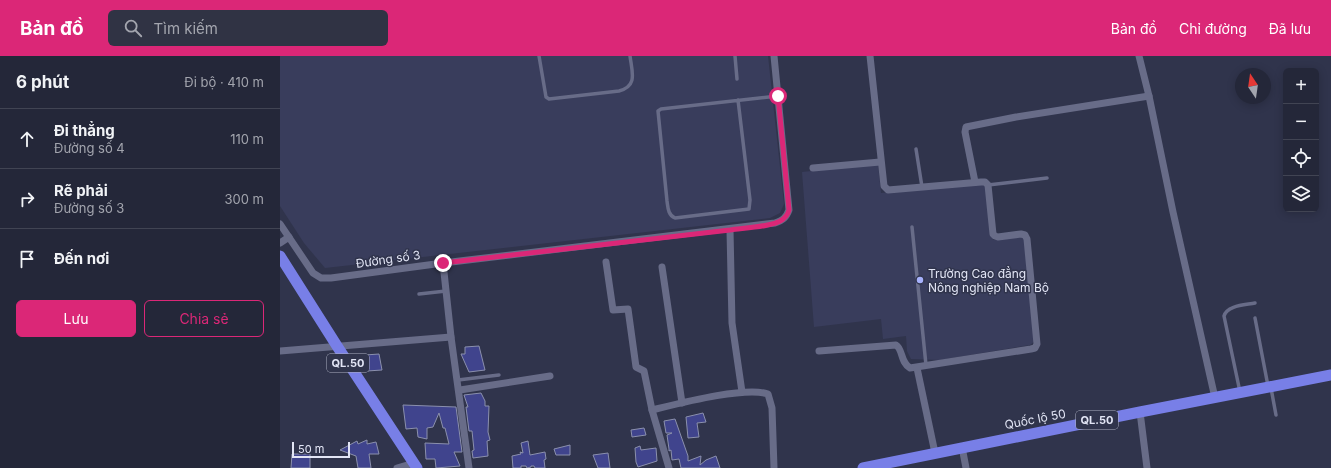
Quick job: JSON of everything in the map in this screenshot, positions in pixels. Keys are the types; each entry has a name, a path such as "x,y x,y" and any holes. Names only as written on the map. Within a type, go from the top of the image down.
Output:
{"highway":[{"name":"QL.50","path":"280,256 337,346 416,465"},
{"name":"Quốc lộ 50","path":"863,468 880,466 935,453 1331,375"}],"street":[{"path":"774,56 778,96"},
{"path":"819,351 896,345 900,348 901,358 908,367 918,368 1031,349 1035,348 1037,344 1027,239 1025,235 1022,234 998,237 993,234 988,185 985,182 975,182 888,190 882,184 870,56"},
{"path":"1139,56 1214,398"},
{"name":"Đường số 3","path":"280,224 313,273 321,278 331,278 443,263 730,230 775,223 787,216 789,210 778,96"},
{"path":"975,182 965,132 966,127 1016,117 1149,96"},
{"path":"813,168 880,162"},
{"path":"730,230 732,323 742,392"},
{"path":"280,243 289,237"},
{"path":"606,262 613,310 628,310 636,367 644,371 652,410 668,468"},
{"path":"443,263 469,468"},
{"path":"662,267 682,402"},
{"path":"280,351 452,337"},
{"path":"918,368 935,453"},
{"path":"460,390 550,376"},
{"path":"652,410 682,402 742,392 768,394 770,396 772,408 774,468"},
{"path":"1140,412 1147,468"},
{"path":"962,448 966,468"},
{"path":"397,468 416,465"}],"lane":[{"path":"538,56 544,90 546,97 549,99 627,89 631,85 632,79 630,56"},
{"path":"735,56 737,79"},
{"path":"738,100 750,200 749,209 675,218 669,213 667,201 658,111 661,109 738,100 778,96"},
{"path":"916,149 922,187"},
{"path":"988,185 1047,178"},
{"path":"912,227 927,366"},
{"path":"419,294 447,291"},
{"path":"1240,393 1224,316 1227,310 1231,308 1255,303"},
{"path":"1255,318 1276,416"},
{"path":"458,380 499,375"}],"shaded area":[{"path":"280,56 768,56 784,204 780,213 770,218 325,268 304,243 280,206"},
{"name":"Trường Cao đẳng Nông nghiệp Nam Bộ","path":"878,164 881,193 983,183 985,185 993,240 1024,237 1034,342 1030,345 940,360 911,359 907,351 906,336 883,339 881,319 814,327 802,172"}],"building":[{"path":"479,346 485,370 469,372 461,354 465,354 465,347"},
{"path":"379,354 382,370 367,371 365,355"},
{"path":"481,393 485,401 485,406 489,406 488,432 490,440 487,441 488,456 473,458 472,451 474,450 472,431 469,431 466,407 468,407 464,395"},
{"path":"403,405 456,407 462,452 454,452 460,466 436,468 435,459 426,459 425,443 449,444 439,413 433,427 427,428 427,439 418,437 417,428 406,429"},
{"path":"703,413 706,422 697,423 699,437 688,438 686,417"},
{"path":"675,419 688,456 688,461 701,456 700,465 706,460 716,456 720,468 681,468 679,459 672,460 667,435 672,433 666,433 664,421"},
{"path":"644,428 646,435 632,437 631,430"},
{"path":"367,440 367,444 376,442 379,454 369,454 371,468 358,468 356,456 340,450 357,441 358,444"},
{"path":"528,441 530,455 545,452 545,468 535,468 534,466 531,466 527,468 526,466 521,466 521,468 513,468 512,456 521,454 520,452 523,453 521,443"},
{"path":"570,445 570,455 556,455 554,449"},
{"path":"640,446 641,450 656,448 657,461 638,467 635,448"},
{"path":"608,453 610,468 598,468 593,455"},
{"path":"292,454 310,454 310,468 291,468"}],"place":[{"name":"Trường Cao đẳng Nông nghiệp Nam Bộ","path":"920,280"}],"route":[{"path":"443,263 730,230 775,223 783,220 787,216 789,210 778,96"}]}
